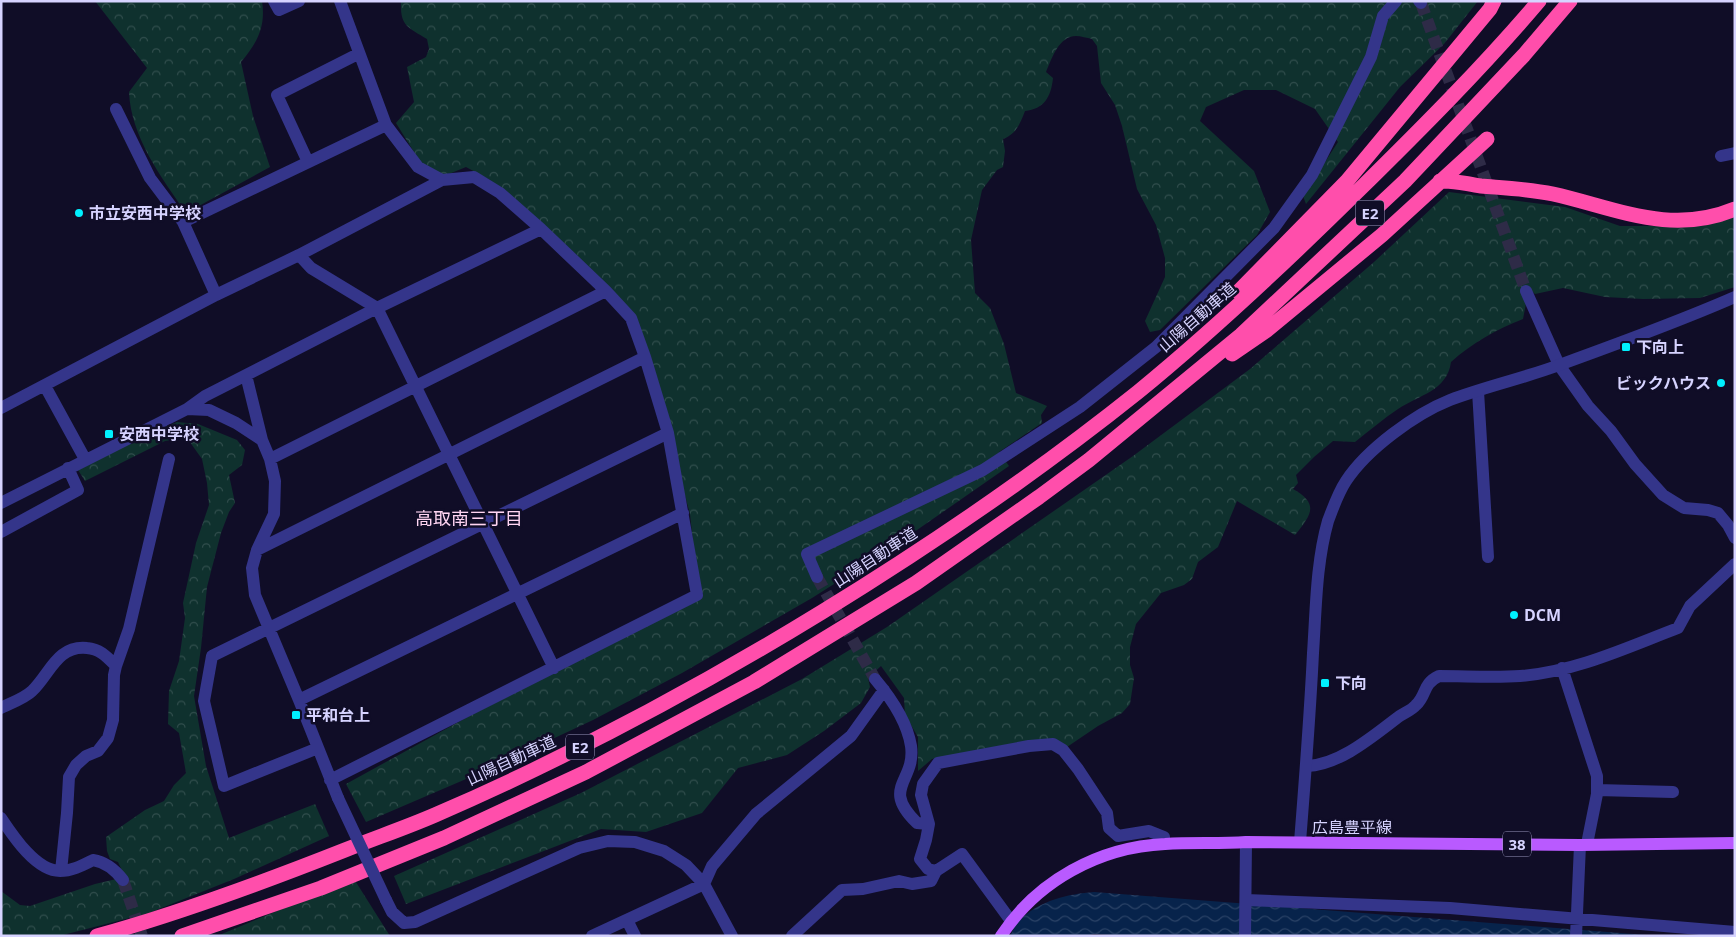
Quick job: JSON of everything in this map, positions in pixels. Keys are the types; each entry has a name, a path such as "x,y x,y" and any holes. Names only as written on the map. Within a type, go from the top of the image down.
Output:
{"highway":[{"path":"1139,390 1347,181 1424,90 1490,9 1494,1"},
{"name":"山陽自動車道","path":"97,936 205,902 433,816 576,750 741,662 901,563 1024,478 1139,390 1223,319 1310,238 1415,135 1507,38 1539,1"},
{"name":"E2","path":"182,936 321,888 444,838 586,772 754,682 916,583 1046,492 1154,408 1241,335 1405,181 1524,55 1570,1"},
{"path":"1154,408 1267,330 1382,235 1487,140"},
{"path":"1464,159 1466,168 1472,176 1480,180 1546,188 1647,213 1689,215 1704,213 1735,203"},
{"path":"1440,182 1452,180 1476,185 1550,194 1630,215 1662,220 1677,221 1704,218 1735,209"}],"main road":[{"name":"広島豊平線","path":"1001,936 1011,920 1030,899 1064,874 1120,850 1164,844 1246,842 1735,843"}],"street":[{"path":"274,1 279,10 299,1"},
{"path":"340,1 358,54 386,125 418,167 442,180"},
{"path":"817,577 807,554 983,470 1080,407 1156,347 1274,228 1312,175 1371,57 1383,16 1396,1"},
{"path":"308,162 277,95 358,54"},
{"path":"116,109 150,178 183,222 216,294"},
{"path":"183,222 386,125"},
{"path":"1721,156 1735,153"},
{"path":"1,408 216,294 299,255 442,180 474,177 500,193 541,228 631,318 645,356 668,433 697,595 330,780"},
{"path":"1,503 187,409 205,396 377,308 541,228"},
{"path":"299,255 311,268 377,308 554,668"},
{"path":"270,458 606,291"},
{"path":"1526,291 1559,365 1588,406 1611,431 1635,464 1663,495 1684,508 1708,510 1718,513 1728,525 1735,538"},
{"path":"1300,842 1322,550 1334,505 1345,482 1360,462 1394,433 1420,415 1449,401 1559,365 1687,318 1735,297"},
{"path":"257,550 645,356"},
{"path":"246,375 262,440 270,458 274,481 274,514 257,550 252,568 255,594 300,700 338,798 392,912 404,929 415,922 579,848 608,841 634,842 664,850 686,865 704,884 732,936"},
{"path":"45,386 85,459"},
{"path":"1478,391 1488,557"},
{"path":"187,409 209,410 236,423 262,440"},
{"path":"318,748 224,786 204,701 212,656 668,433"},
{"path":"60,871 69,777 86,756 98,751 108,738 113,720 114,675 129,629 168,459"},
{"path":"1,532 78,490 68,468"},
{"path":"300,700 683,513"},
{"path":"1307,766 1319,766 1365,743 1398,716 1417,705 1431,680 1439,676 1520,676 1562,668 1597,658 1678,628 1690,606 1735,564"},
{"path":"1,708 32,692 60,656 70,649 79,647 92,649 105,654 116,666"},
{"path":"1562,668 1597,776 1597,790 1584,844 1577,926"},
{"path":"875,679 906,726 911,748 909,766 900,791 900,801 908,814 917,823 929,824"},
{"path":"592,936 704,884 712,866 756,814 851,736 884,690"},
{"path":"936,871 928,869 920,859 929,824 921,795 924,784 938,763 1029,746 1053,744 1063,750 1078,769 1106,813 1109,828 1118,836 1149,831 1164,837 1164,844"},
{"path":"1597,790 1673,792"},
{"path":"1,818 38,864 60,871 74,869 93,860 106,864 123,880"},
{"path":"1246,842 1246,936"},
{"path":"792,936 842,890 863,889 899,881 912,884 931,881 936,871 962,854 1011,920"},
{"path":"1246,902 1450,908 1577,926 1735,932"},
{"path":"627,920 635,936"}],"green space":[{"path":"95,1 262,1 263,19 259,34 252,48 241,62 253,116 270,167 186,213 149,156 135,125 129,92 147,68"},
{"path":"401,1 1478,1 1444,44 1400,87 1306,204 1303,196 1338,142 1315,109 1276,90 1244,90 1206,107 1200,121 1254,171 1270,212 1257,235 1160,330 1150,332 1145,321 1165,277 1165,258 1156,225 1137,189 1115,105 1101,83 1097,46 1092,39 1082,37 1070,37 1065,40 1057,49 1046,72 1053,78 1045,101 1037,108 1025,111 1014,131 1003,139 1005,151 1003,167 997,170 982,190 971,240 975,293 990,308 1004,344 1016,393 1047,406 1041,415 1042,423 999,452 1009,466 894,546 812,598 682,673 593,720 480,773 366,822 346,784 553,670 699,599 690,514 637,320 490,180 466,167 444,176 422,165 396,123 414,102 407,67 426,57 429,49 427,39 406,25 402,16"},
{"path":"1449,192 1565,207 1620,226 1702,226 1735,216 1735,287 1700,298 1643,299 1605,297 1563,288 1535,294 1529,288 1523,319 1485,337 1459,355 1451,362 1444,380 1431,391 1398,409 1355,442 1333,441 1296,475 1298,483 1293,489 1307,500 1310,510 1309,516 1295,535 1237,501 1218,547 1198,562 1192,579 1184,585 1161,593 1136,624 1130,647 1130,665 1134,678 1130,704 1122,713 1098,726 1067,747 1031,740 932,759 918,771 918,737 905,715 904,698 881,666 868,678 870,687 861,703 824,731 787,755 738,768 702,813 646,832 601,829 406,904 394,876 581,793 802,679 887,627 1133,456 1250,369 1374,262"},
{"path":"177,422 198,424 237,440 245,450 242,465 229,475 235,503 229,512 221,533 207,587 194,696 206,766 229,838 315,804 329,836 234,879 149,913 59,936 1,936 1,891 20,905 30,906 95,884 125,877 118,862 110,859 107,851 106,837 145,810 164,801 174,785 186,773 179,733 168,724 169,691 179,661 185,618 183,603 196,543 209,505 202,459 187,438 165,441 85,481 78,470 139,438"},
{"path":"354,879 390,936 217,936"}],"water":[{"path":"1094,892 1659,936 1132,936 1094,934 1085,936 1010,936 1019,921 1037,907 1065,896"}],"tunnel":[{"path":"1421,3 1526,291"},
{"path":"817,577 875,679"},
{"path":"123,880 142,936"}],"place":[{"name":"市立安西中学校","path":"79,213"},
{"name":"下向上","path":"1626,347"},
{"name":"ビックハウス","path":"1721,383"},
{"name":"安西中学校","path":"109,434"},
{"name":"DCM","path":"1514,615"},
{"name":"下向","path":"1325,683"},
{"name":"平和台上","path":"296,715"}],"district":[{"name":"高取南三丁目","path":"469,518"}]}
